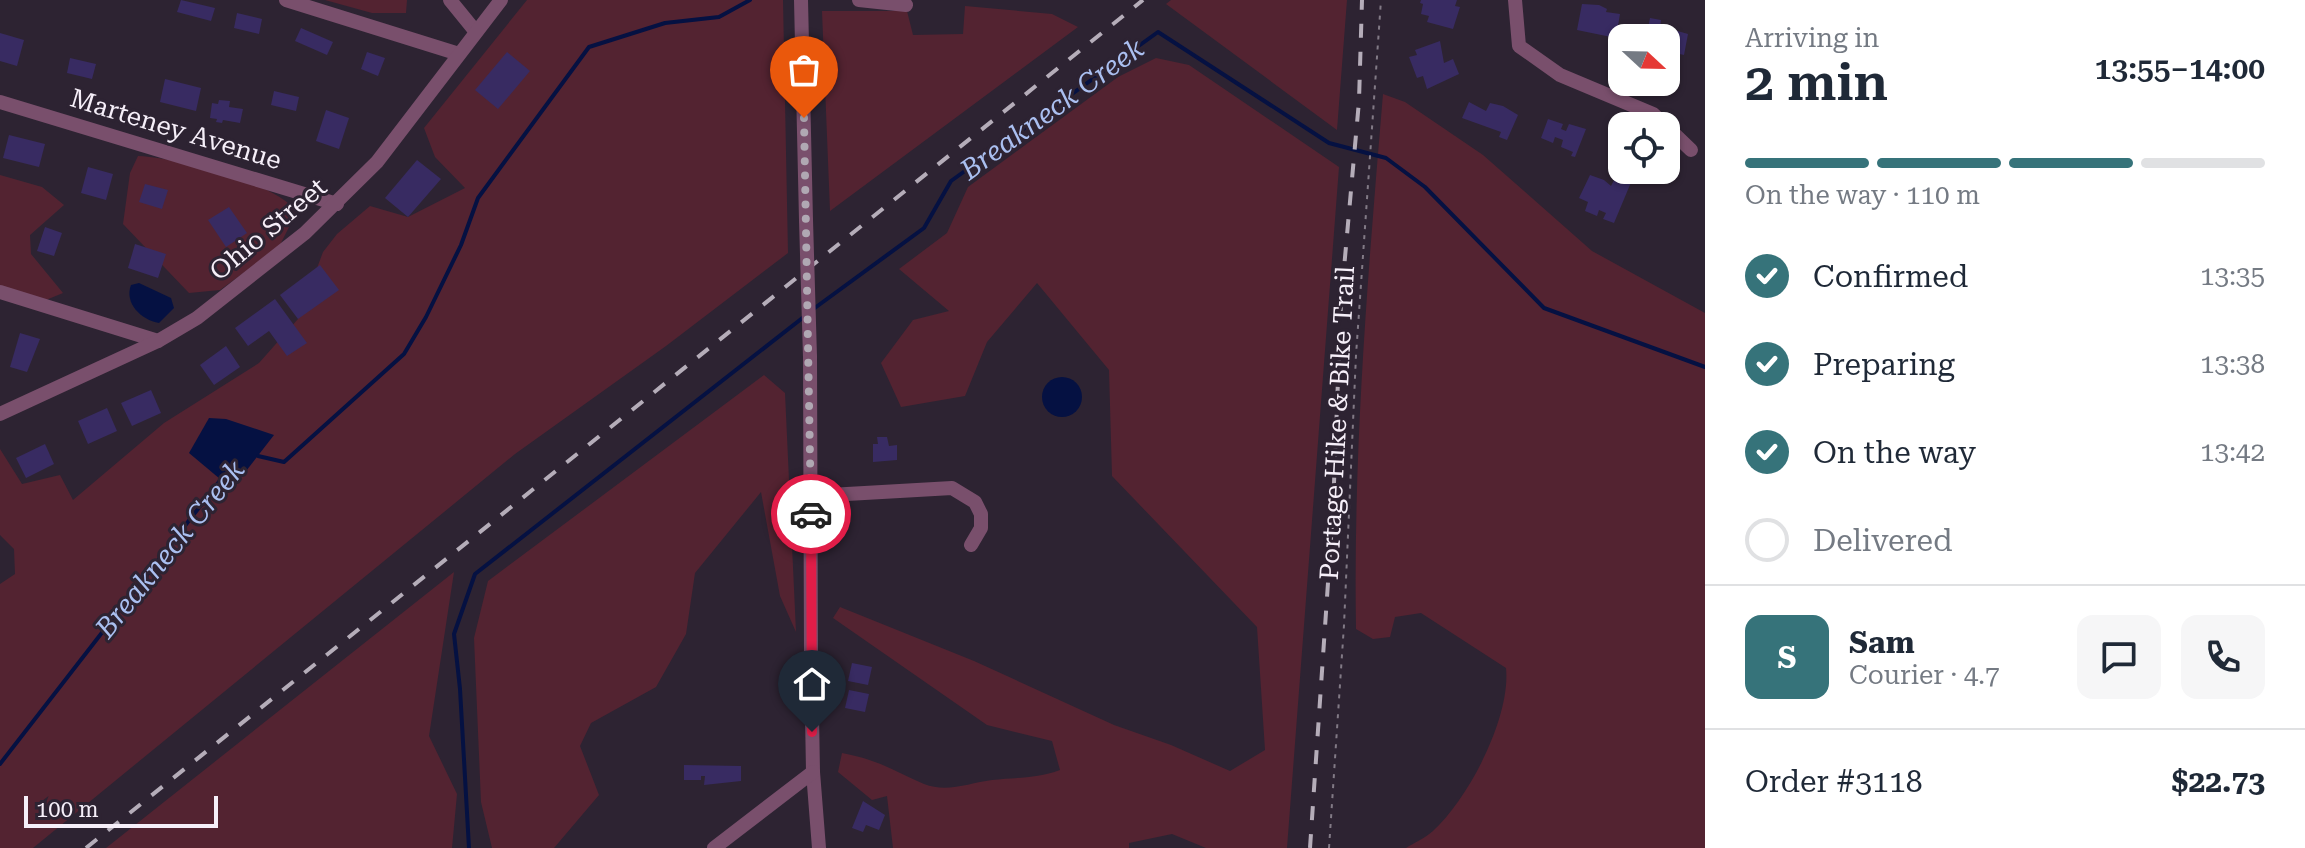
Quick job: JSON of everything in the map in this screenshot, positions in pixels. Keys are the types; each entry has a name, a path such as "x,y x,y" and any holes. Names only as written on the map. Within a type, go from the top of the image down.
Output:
{"street":[{"path":"286,0 459,54"},
{"path":"450,0 476,32"},
{"name":"Ohio Street","path":"0,414 158,341 197,318 237,287 337,204 377,162 501,0"},
{"path":"801,0 810,357 813,772 819,848"},
{"path":"859,0 906,5"},
{"path":"1515,0 1519,46 1560,75 1648,112"},
{"name":"Marteney Avenue","path":"0,102 337,204"},
{"path":"1680,139 1691,150"},
{"path":"0,292 158,341"},
{"path":"812,496 952,488 975,502 981,514 981,528 971,545"},
{"path":"714,848 813,772"}],"path":[{"name":"Portage Hike & Bike Trail","path":"1329,848 1344,625 1356,355 1376,110 1381,0"}],"shaded area":[{"path":"325,0 407,0 406,13 372,13"},
{"path":"527,0 783,0 788,253 666,346 515,454 33,848 0,848 0,584 15,574 14,549 0,535 0,449 22,484 60,475 73,500 164,423 259,363 298,319 323,252 337,234 370,206 408,217 465,188 435,157 424,128"},
{"path":"1171,0 1347,0 1337,130 1166,4"},
{"path":"965,6 1052,14 1078,27 830,211 822,11 907,11 913,35 963,34"},
{"path":"1156,58 1189,65 1339,167 1287,848 1206,848 1172,834 1129,843 1129,848 893,848 887,796 872,800 838,772 842,753 876,762 924,784 941,788 1060,770 1052,741 987,725 833,618 840,607 974,661 1114,725 1171,745 1230,771 1265,750 1257,627 1112,476 1109,370 1037,283 987,342 965,396 901,407 881,363 913,320 949,311 899,269 947,233 968,187 1118,77"},
{"path":"1383,94 1405,102 1483,155 1592,251 1705,313 1705,848 1406,848 1433,831 1447,817 1473,778 1485,756 1502,710 1506,668 1421,613 1395,617 1390,637 1373,639 1356,629 1359,428"},
{"path":"138,156 176,161 223,173 267,190 297,211 279,247 220,290 189,293 123,224 130,173"},
{"path":"0,175 42,187 64,205 30,235 31,254 63,293 46,300 0,287"},
{"path":"139,283 171,298 174,308 159,323 140,314 132,304 131,285"},
{"path":"764,375 785,393 796,632 780,596 761,492 695,573 686,634 656,687 591,723 580,746 599,795 554,848 492,848 481,802 474,638 488,581"},
{"path":"1062,377 1076,383 1082,397 1076,411 1062,417 1048,411 1042,397 1048,383"},
{"path":"209,418 226,419 274,435 232,489 189,453"},
{"path":"454,572 429,736 457,794 452,848 106,848"}],"building":[{"path":"181,0 215,8 211,21 177,12"},
{"path":"1421,0 1457,0 1455,6 1460,7 1453,29 1427,22 1429,16 1421,14"},
{"path":"1582,4 1599,5 1607,9 1606,12 1620,14 1618,24 1608,24 1608,36 1577,30"},
{"path":"237,13 262,19 259,34 234,28"},
{"path":"1650,18 1661,20 1661,24 1649,24"},
{"path":"301,28 333,42 327,55 295,41"},
{"path":"1680,32 1688,34 1684,55 1680,54"},
{"path":"0,33 24,40 17,66 0,61"},
{"path":"1440,41 1444,63 1453,59 1459,74 1427,89 1423,76 1417,78 1409,57 1417,55 1415,50"},
{"path":"367,52 385,58 378,76 361,69"},
{"path":"507,52 530,71 498,109 475,90"},
{"path":"70,58 96,64 92,79 67,73"},
{"path":"165,79 201,88 196,111 160,102"},
{"path":"274,91 299,97 296,111 271,105"},
{"path":"219,100 230,101 229,107 243,109 240,123 216,122 217,119 210,118 212,103 218,104"},
{"path":"1469,102 1486,111 1490,103 1503,106 1518,115 1507,140 1499,137 1501,132 1462,118"},
{"path":"326,110 349,118 339,149 316,141"},
{"path":"1548,119 1563,124 1561,129 1566,131 1569,124 1586,129 1575,157 1571,156 1573,152 1561,147 1563,140 1555,137 1553,143 1541,138"},
{"path":"9,135 45,144 39,167 3,158"},
{"path":"417,160 441,179 408,217 385,198"},
{"path":"88,167 113,174 106,200 81,193"},
{"path":"1590,175 1611,186 1630,184 1614,223 1603,219 1606,213 1599,210 1597,216 1585,211 1588,202 1579,198"},
{"path":"145,184 168,190 162,209 139,202"},
{"path":"229,207 247,233 226,247 208,220"},
{"path":"45,227 62,233 54,256 37,251"},
{"path":"135,244 166,254 158,278 128,268"},
{"path":"320,265 339,290 298,319 280,295"},
{"path":"275,299 307,343 287,356 269,331 248,346 235,328"},
{"path":"20,333 40,339 27,372 10,367"},
{"path":"226,346 240,367 214,385 200,365"},
{"path":"151,390 161,413 132,426 121,403"},
{"path":"107,408 117,431 88,444 78,421"},
{"path":"877,437 887,437 889,446 897,445 897,460 873,462 873,444 878,444"},
{"path":"45,444 54,464 26,478 16,458"},
{"path":"852,663 872,667 868,685 848,681"},
{"path":"849,690 869,694 865,712 845,708"},
{"path":"684,765 741,766 741,781 704,785 705,776 701,776 701,780 684,780"},
{"path":"863,801 885,815 879,830 866,825 863,832 852,828"}],"waterway":[{"name":"Breakneck Creek","path":"258,456 284,462 404,354 461,245 478,198 589,47 665,23 719,17 750,0"},
{"name":"Breakneck Creek","path":"812,310 924,228 951,181 1158,32 1329,143 1386,158 1425,187 1544,308 1705,367"},
{"name":"Breakneck Creek","path":"469,848 454,634 475,574 805,316"},
{"name":"Breakneck Creek","path":"0,764 222,478"}],"railway":[{"path":"86,848 1143,0"},
{"path":"1310,848 1333,509 1341,302 1359,101 1362,0"}],"way so far":[{"path":"804,118 811,514"}],"route":[{"path":"811,514 812,732"}]}
